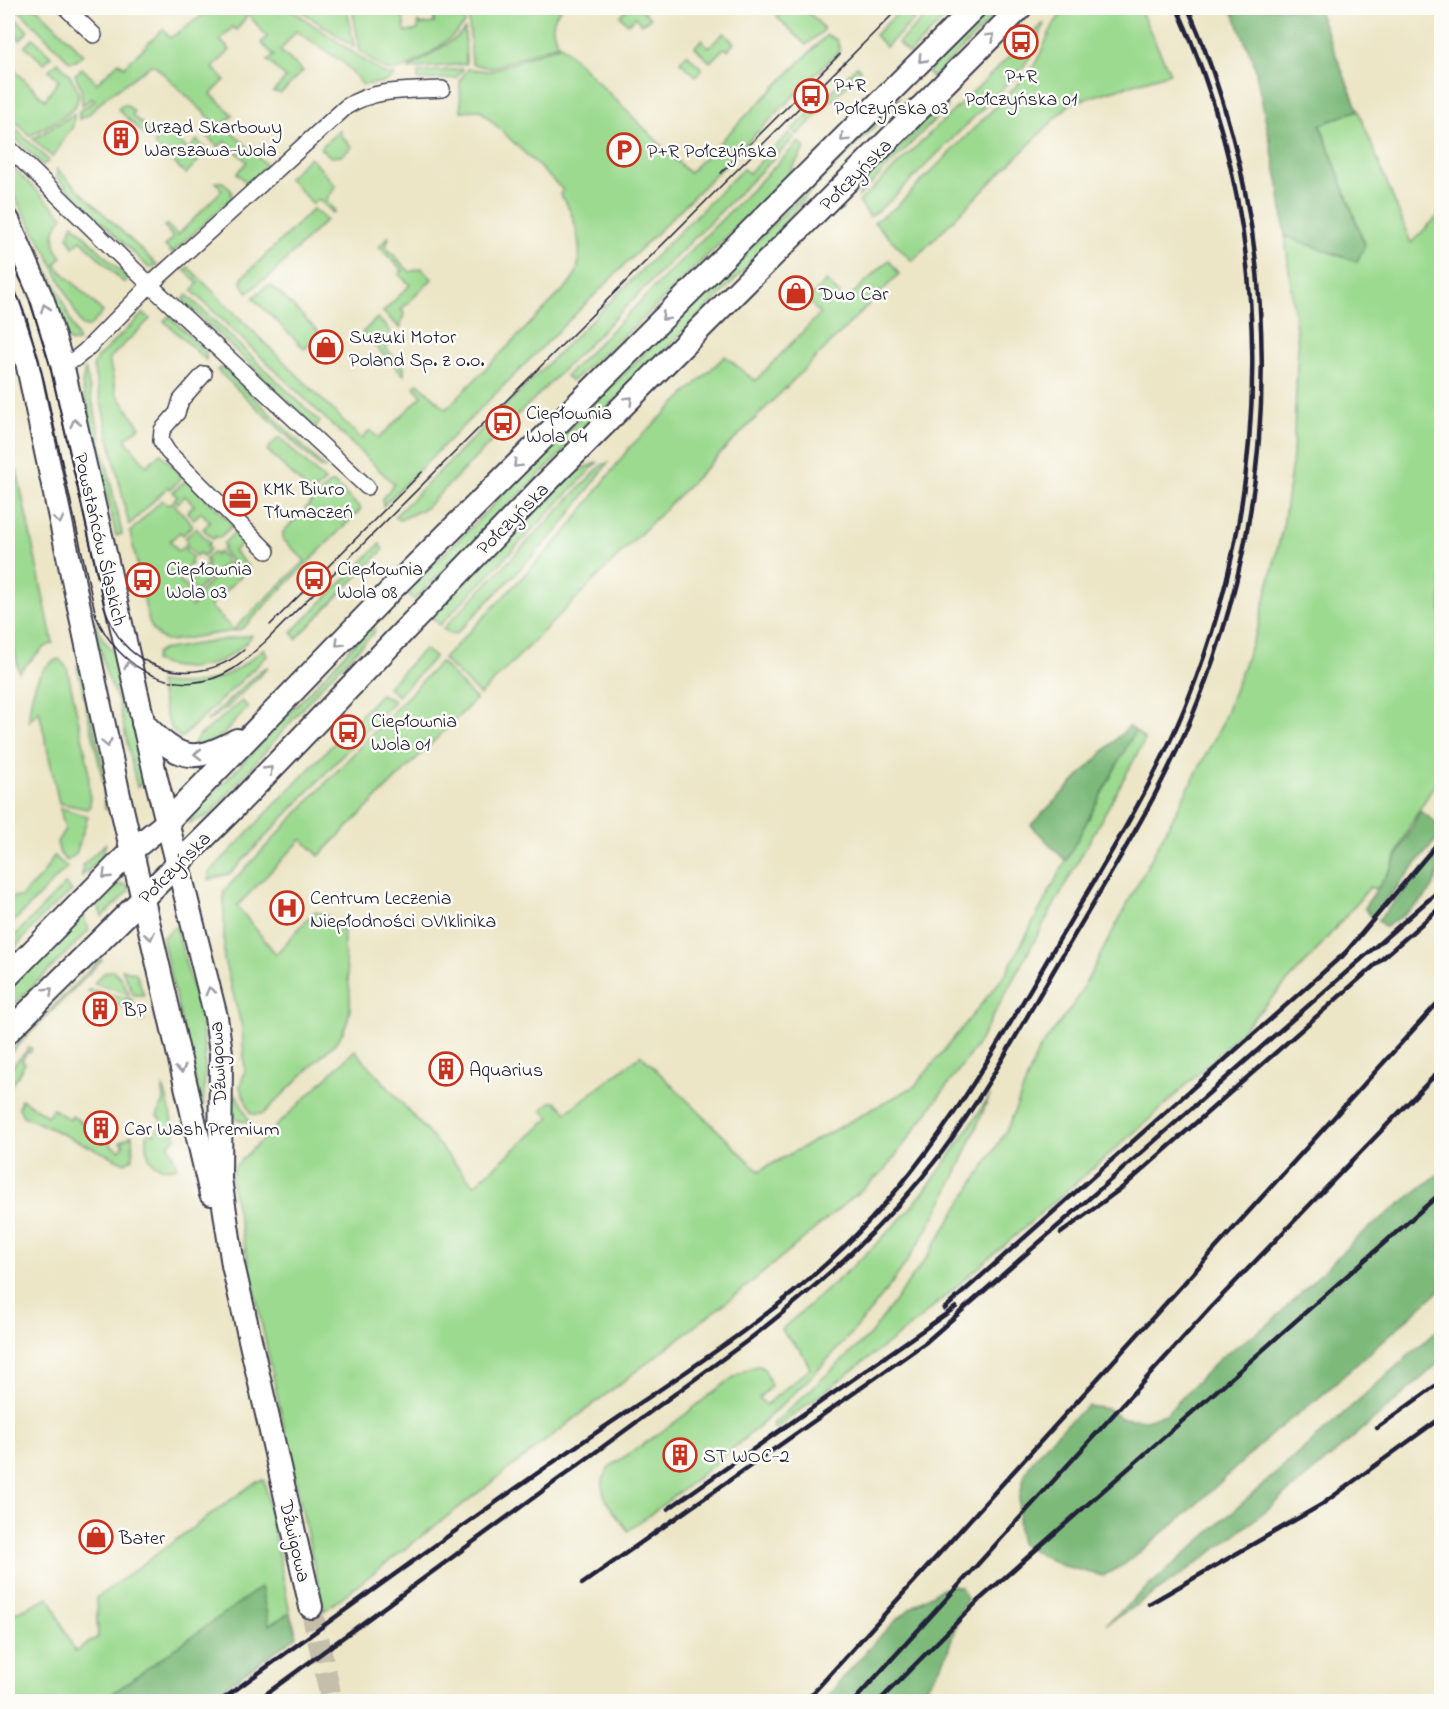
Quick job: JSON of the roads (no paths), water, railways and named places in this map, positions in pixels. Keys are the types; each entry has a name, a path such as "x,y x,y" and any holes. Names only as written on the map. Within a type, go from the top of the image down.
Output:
{"main road":[{"name":"Połczyńska","path":"8,976 131,851 167,822 366,616 974,8"},
{"name":"Połczyńska","path":"8,1032 142,900 543,486 1020,8"},
{"name":"Powstańców Śląskich","path":"8,220 40,293 62,364 177,864"},
{"name":"Powstańców Śląskich","path":"8,304 27,362 142,900"},
{"path":"366,616 376,613 382,616 390,632 391,643"},
{"path":"143,722 172,749 189,755 212,753 251,733"},
{"name":"Dźwigowa","path":"177,864 216,1017 221,1053 220,1179 232,1264"},
{"name":"Dźwigowa","path":"142,900 204,1169 232,1264 310,1607"}],"street":[{"path":"66,8 94,35"},
{"path":"62,364 75,359 85,351 150,285 353,103 376,93 442,89"},
{"path":"8,147 150,285 366,487"},
{"path":"204,374 181,400 177,413 162,430 161,441 175,459 267,551"}],"tunnel":[{"path":"311,1607 332,1702"}],"tram line":[{"path":"8,273 27,319 44,381 96,616 106,635 119,651 135,665 152,675 172,681 192,683 213,679 233,669 265,642 899,8"},
{"path":"721,173 840,54"},
{"path":"8,254 22,283"},
{"path":"30,302 49,362 104,606 117,634 136,655 166,669 199,671 215,667 244,650"},
{"path":"270,625 422,472"}],"railway":[{"path":"219,1702 480,1513 745,1330 812,1277 843,1248 905,1180 958,1107 983,1069 1123,831 1171,739 1185,707 1215,622 1236,535 1249,446 1252,356 1247,267 1233,178 1210,92 1177,8"},
{"path":"255,1702 747,1341 826,1276 875,1230 921,1179 975,1104 1149,806 1193,714 1223,628 1245,540 1258,450 1262,360 1257,270 1243,181 1220,93 1188,8"},
{"path":"1341,958 1442,838"},
{"path":"582,1584 925,1343 1442,888"},
{"path":"1061,1233 1123,1187 1442,906"},
{"path":"944,1309 1346,952"},
{"path":"805,1702 1442,998"},
{"path":"853,1702 1211,1307 1442,1068"},
{"path":"878,1702 979,1600 1442,1192"},
{"path":"668,1509 956,1307"},
{"path":"1377,1428 1442,1381"},
{"path":"1149,1604 1321,1505 1442,1417"}],"place":[{"name":"P+R Połczyńska 01","path":"1021,42"},
{"name":"P+R Połczyńska 03","path":"811,96"},
{"name":"Urząd Skarbowy Warszawa-Wola","path":"121,138"},
{"name":"P+R Połczyńska","path":"624,150"},
{"name":"Duo Car","path":"796,293"},
{"name":"Suzuki Motor Poland Sp. z o.o.","path":"326,347"},
{"name":"Ciepłownia Wola 04","path":"503,423"},
{"name":"KMK Biuro Tłumaczeń","path":"240,499"},
{"name":"Ciepłownia Wola 08","path":"314,579"},
{"name":"Ciepłownia Wola 03","path":"143,580"},
{"name":"Ciepłownia Wola 01","path":"348,732"},
{"name":"Centrum Leczenia Niepłodności OVIklinika","path":"287,908"},
{"name":"BP","path":"100,1009"},
{"name":"Aquarius","path":"446,1069"},
{"name":"Car Wash Premium","path":"101,1128"},
{"name":"ST WOC-2","path":"680,1455"},
{"name":"Bater","path":"96,1537"}]}
